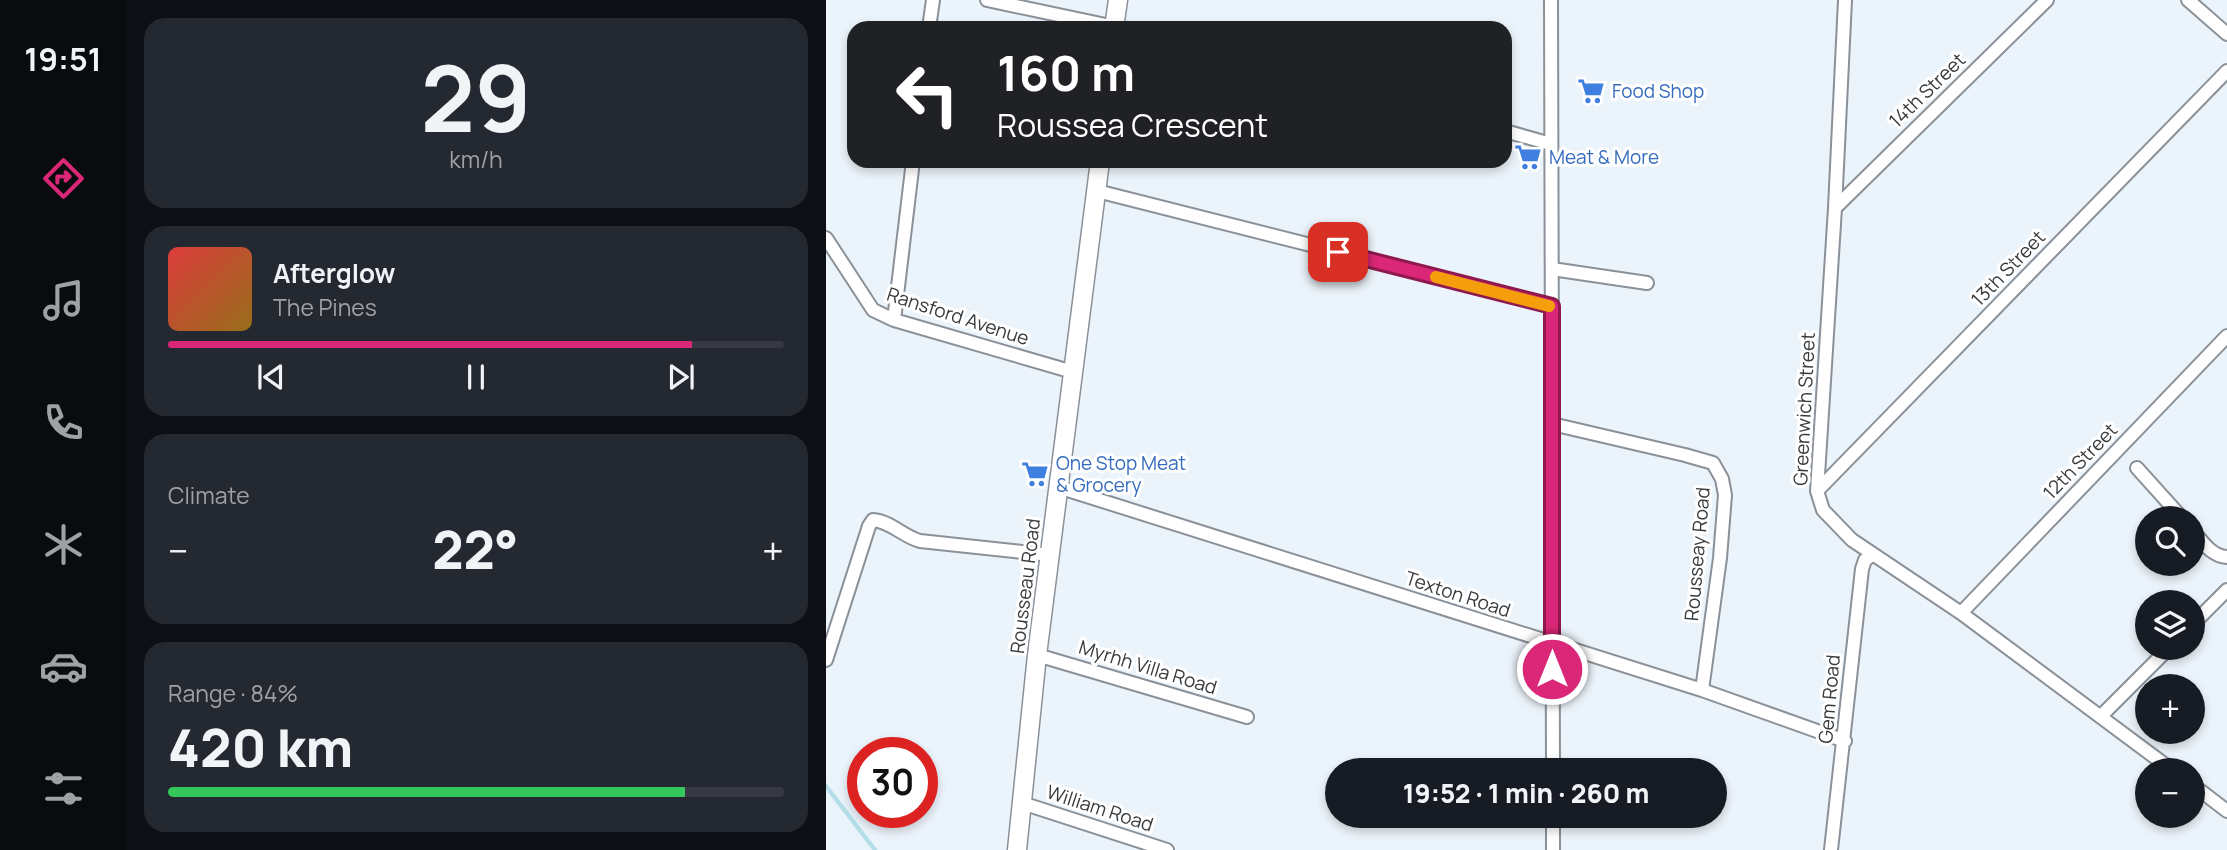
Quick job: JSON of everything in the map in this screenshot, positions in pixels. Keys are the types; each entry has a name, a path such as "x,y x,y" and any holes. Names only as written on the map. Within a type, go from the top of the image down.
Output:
{"street":[{"path":"930,21 933,0"},
{"path":"987,0 1087,21"},
{"path":"1116,21 1118,0"},
{"path":"1551,0 1553,758"},
{"name":"Greenwich Street","path":"1845,0 1817,491 1823,510 1852,540 1872,555 1961,612 2156,758"},
{"name":"14th Street","path":"1835,208 2047,0"},
{"path":"2188,0 2227,34"},
{"name":"13th Street","path":"1817,491 2227,71"},
{"path":"1512,133 1551,144"},
{"path":"894,320 912,168"},
{"name":"Rousseau Road","path":"1017,850 1037,655 1099,168"},
{"path":"1097,191 1552,306"},
{"name":"Ransford Avenue","path":"826,238 873,310 894,320 1073,372"},
{"path":"1552,269 1647,284"},
{"name":"12th Street","path":"1961,612 2227,336"},
{"name":"Rousseay Road","path":"1552,424 1713,463 1722,479 1725,495 1720,558 1702,690"},
{"path":"2137,468 2171,506"},
{"name":"Texton Road","path":"1058,487 1702,690 1844,741"},
{"path":"826,660 873,520 919,541 1050,555"},
{"path":"2205,544 2218,556 2227,557"},
{"name":"Gem Road","path":"1831,850 1862,569 1865,560 1872,555"},
{"path":"2205,612 2227,590"},
{"name":"Myrhh Villa Road","path":"1037,655 1247,717"},
{"path":"2101,716 2157,660"},
{"path":"2205,794 2227,811"},
{"name":"William Road","path":"1021,803 1167,850"},
{"path":"1553,828 1553,850"}],"waterway":[{"path":"826,786 875,850"}],"slow traffic":[{"path":"1436,277 1549,306"}],"place":[{"name":"Food Shop","path":"1591,91"},
{"name":"Meat & More","path":"1528,157"},
{"name":"One Stop Meat & Grocery","path":"1035,474"}],"route":[{"path":"1338,252 1552,306 1552,669"}]}
